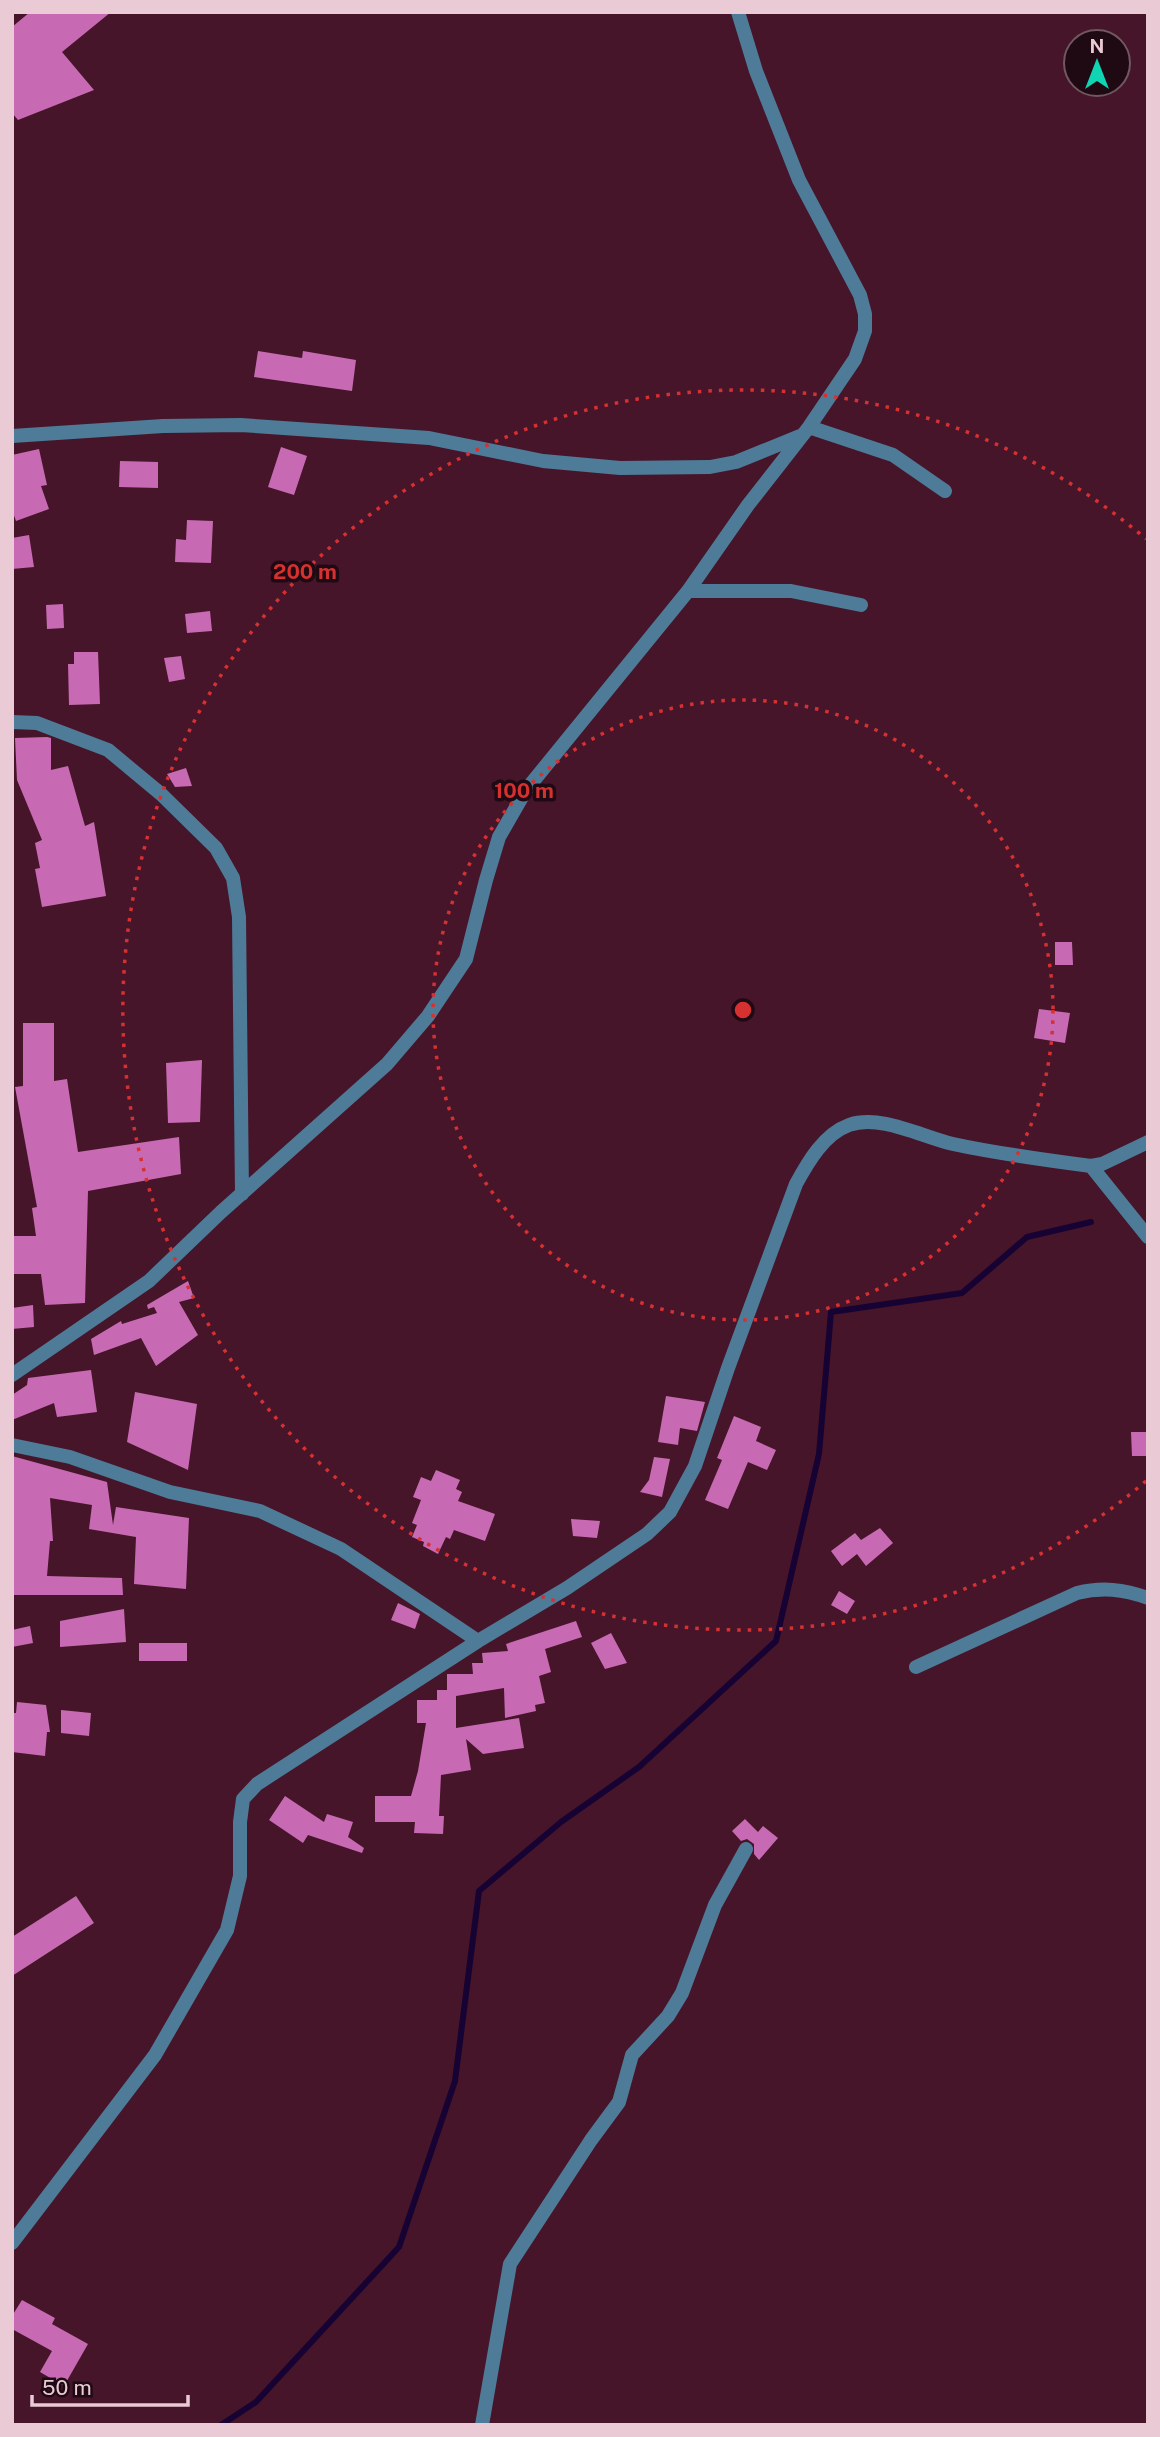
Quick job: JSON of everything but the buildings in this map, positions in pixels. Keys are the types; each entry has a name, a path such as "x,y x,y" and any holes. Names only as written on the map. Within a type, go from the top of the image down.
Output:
{"street":[{"path":"12,1375 149,1280 387,1064 428,1016 466,959 499,837 526,790 688,591 855,359 865,331 865,314 860,295 799,180 755,71 738,12"},
{"path":"12,436 163,426 241,425 429,438 542,461 620,468 710,467 736,461 804,432 893,455 945,491"},
{"path":"688,591 791,590 861,605"},
{"path":"12,722 37,723 108,750 194,824 216,848 233,878 239,917 242,1194"},
{"path":"12,2243 155,2055 228,1930 240,1876 240,1822 243,1799 257,1784 478,1641 567,1588 647,1534 670,1512 695,1466 796,1184 806,1166 828,1139 850,1125 878,1124 950,1143 1091,1166 1102,1164 1148,1142"},
{"path":"1091,1166 1148,1237"},
{"path":"12,1445 70,1457 170,1492 260,1511 341,1549 478,1641"},
{"path":"916,1667 1077,1593 1097,1588 1116,1589 1148,1598"},
{"path":"482,2425 510,2264 619,2102 632,2055 668,2016 682,1993 715,1905 746,1849"}],"waterway":[{"path":"221,2425 256,2402 399,2247 455,2081 479,1891 561,1822 639,1767 776,1641 819,1454 831,1312 962,1293 1027,1237 1091,1222"}]}
